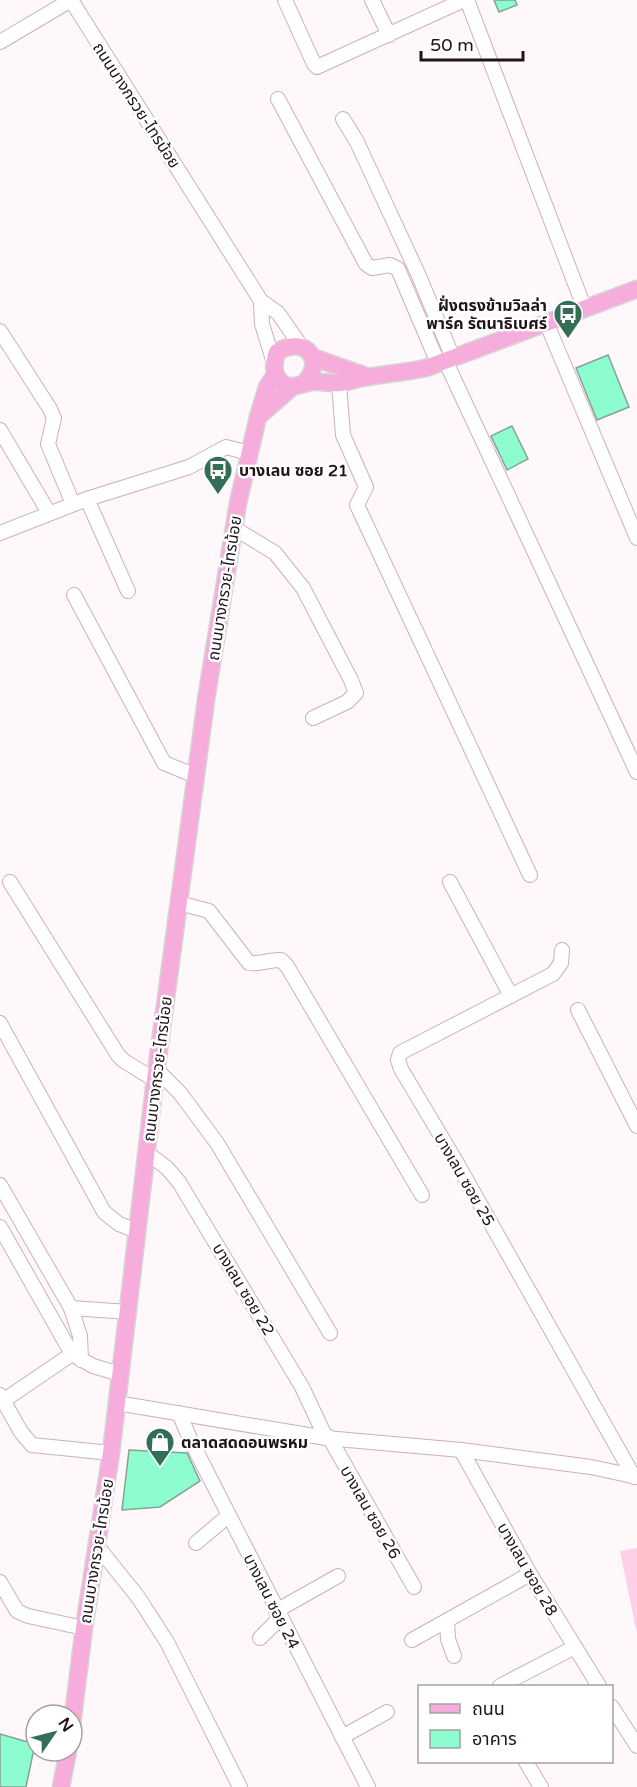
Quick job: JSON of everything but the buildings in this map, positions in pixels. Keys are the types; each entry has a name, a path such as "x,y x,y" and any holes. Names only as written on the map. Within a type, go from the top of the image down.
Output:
{"main road":[{"path":"369,377 288,345 277,352 274,369 283,384 298,386 311,382 339,383 390,375 446,360 637,289"},
{"path":"258,417 310,377 314,367 307,352"},
{"name":"ถนนบางกรวย-ไทรน้อย","path":"75,1703 111,1453 146,1152 206,700 234,528 249,453 274,369"},
{"path":"61,1787 66,1763"}],"street":[{"path":"0,42 71,0"},
{"name":"ถนนบางกรวย-ไทรน้อย","path":"71,0 261,301 278,313 307,352"},
{"path":"285,0 317,67 465,0 584,307"},
{"path":"372,0 389,35"},
{"path":"278,99 366,264 372,268 390,265 398,268 446,360 637,772"},
{"path":"343,119 357,142 419,276 446,360"},
{"name":"ถนนบางกรวย-ไทรน้อย","path":"261,301 262,324 274,369"},
{"path":"546,322 637,538"},
{"path":"0,331 54,418 48,444 73,504"},
{"path":"339,383 343,435 366,487 357,505 530,875"},
{"path":"0,430 49,513"},
{"path":"0,533 87,499 189,467 226,447 249,453"},
{"path":"87,499 129,591"},
{"path":"234,528 275,553 303,588 351,680 356,693 346,702 313,718"},
{"path":"74,595 164,763 196,776"},
{"path":"10,882 118,1055 124,1061 156,1075 180,1093 216,1143 330,1333"},
{"path":"450,882 511,996"},
{"path":"179,903 198,907 214,915 249,963 255,964 275,959 281,960 287,966 422,1196"},
{"name":"บางเลน ซอย 25","path":"562,950 561,963 553,974 400,1053 398,1060 401,1069 636,1477"},
{"path":"578,1010 637,1126"},
{"path":"0,1023 104,1212 119,1224 137,1232"},
{"name":"บางเลน ซอย 22","path":"146,1152 167,1168 180,1182 302,1387 327,1438"},
{"path":"0,1185 71,1308 80,1336 76,1357"},
{"path":"0,1227 76,1357 120,1374"},
{"path":"0,1258 13,1250"},
{"path":"71,1308 128,1312"},
{"path":"76,1357 2,1398 21,1432 32,1445 111,1453"},
{"path":"117,1403 327,1438 461,1450 591,1467 636,1477"},
{"name":"บางเลน ซอย 24","path":"179,1413 278,1615 368,1787"},
{"name":"บางเลน ซอย 26","path":"327,1438 414,1587"},
{"name":"บางเลน ซอย 28","path":"461,1450 530,1574 597,1685"},
{"path":"196,1543 228,1516"},
{"path":"97,1546 138,1597 167,1642 240,1787"},
{"path":"412,1640 530,1574"},
{"path":"260,1638 278,1615 338,1576"},
{"path":"0,1582 17,1611 28,1616 84,1628"},
{"path":"447,1621 448,1639 454,1656"},
{"path":"502,1685 573,1648"},
{"path":"613,1709 637,1746"},
{"path":"342,1737 387,1713"},
{"path":"527,1763 541,1787"}],"shaded area":[{"path":"637,1548 637,1634 620,1551"}],"place":[{"name":"ฝั่งตรงข้ามวิลล่า พาร์ค รัตนาธิเบศร์","path":"568,340"},
{"name":"บางเลน ซอย 21","path":"218,496"},
{"name":"ตลาดสดดอนพรหม","path":"160,1468"}]}
